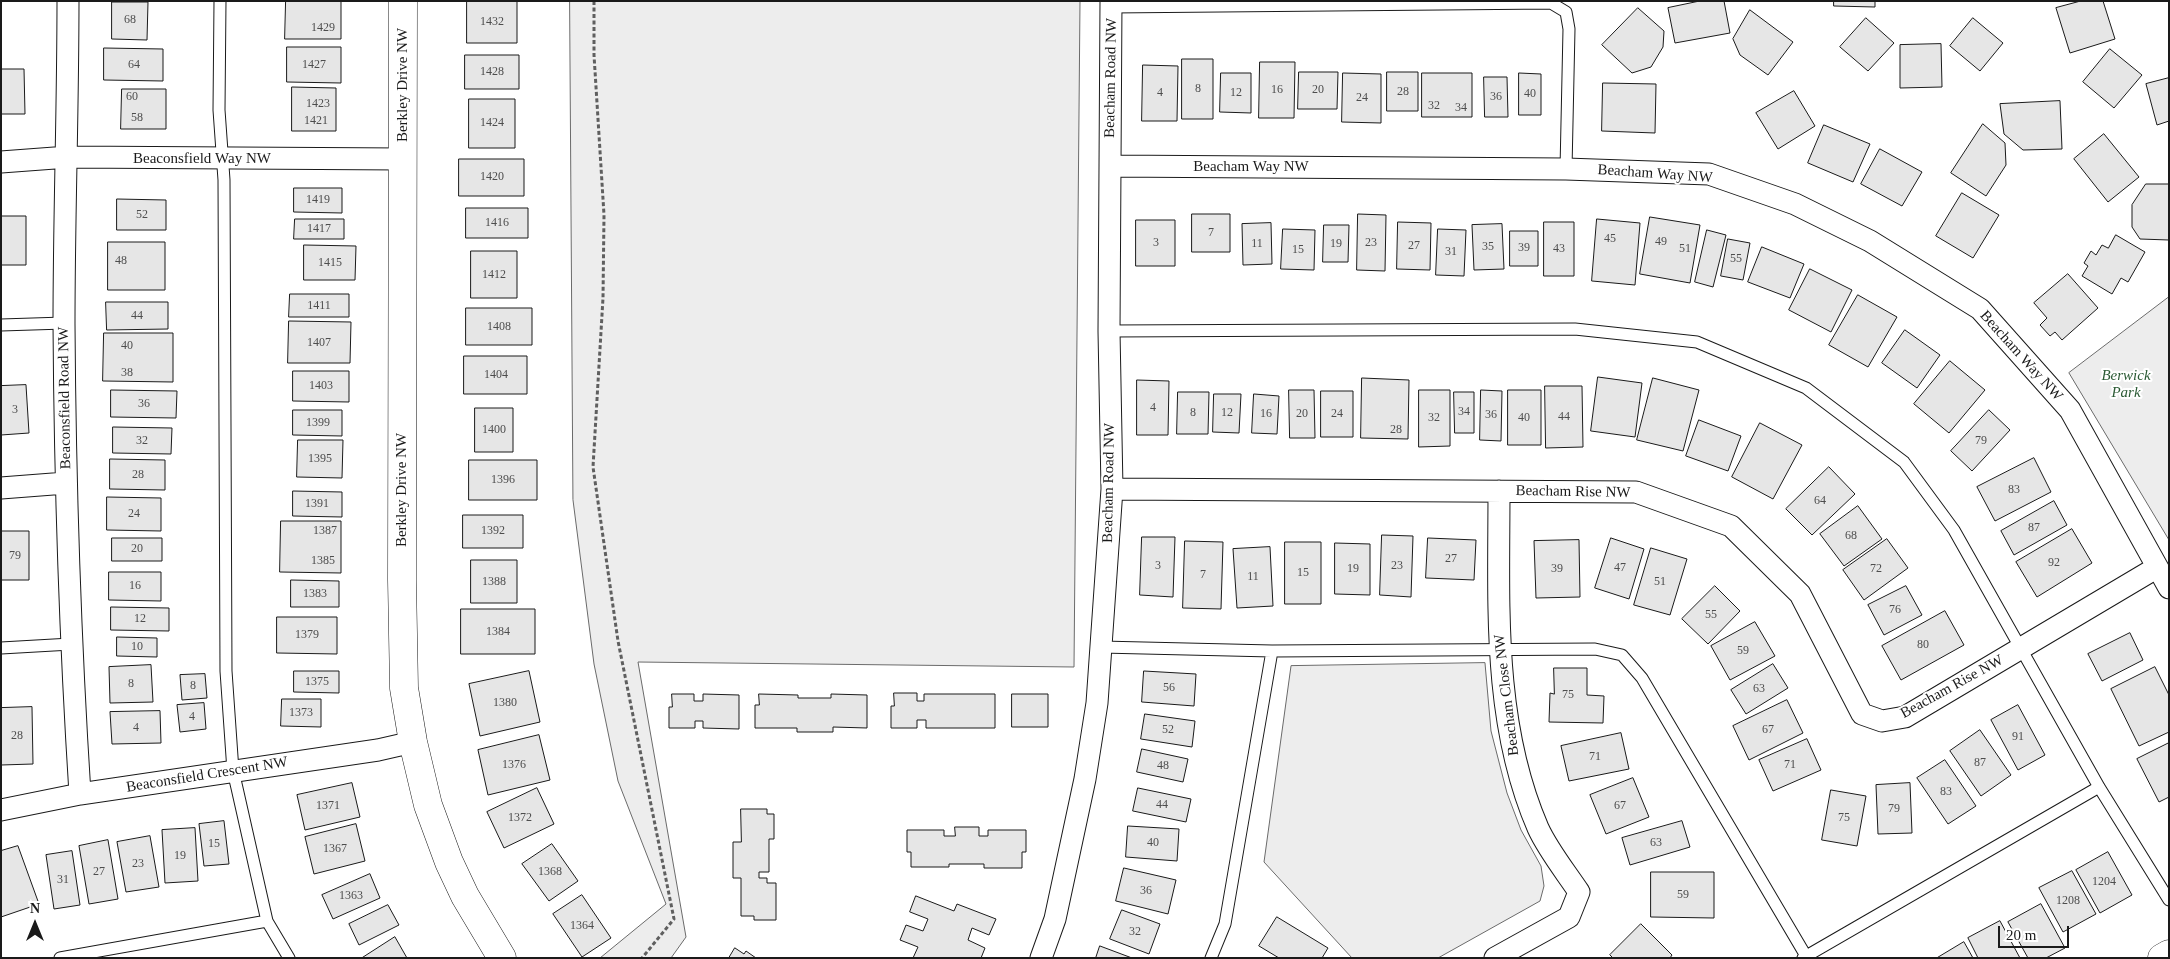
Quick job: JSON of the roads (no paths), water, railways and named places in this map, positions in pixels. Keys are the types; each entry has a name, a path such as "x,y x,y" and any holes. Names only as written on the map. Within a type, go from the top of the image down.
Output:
{"street":[{"name":"Beaconsfield Road NW","path":"68,1 68,157 64,323 66,483 71,644 80,794"},
{"name":"Berkley Drive NW","path":"404,1 404,678 413,742 428,805 449,862 465,896 502,958"},
{"name":"Beacham Road NW","path":"1040,958 1055,919 1086,779 1097,703 1112,489 1109,331 1111,4"},
{"name":"Beaconsfield Way NW","path":"1,162 68,157 403,159"},
{"name":"Beacham Way NW","path":"1110,166 1566,169 1709,174 1795,204 1870,241 1980,309 2070,410 2156,568 2169,588"},
{"path":"1,488 66,483"},
{"name":"Beacham Rise NW","path":"1112,489 1636,492 1731,526 1800,594 1862,714 1882,721 1905,717 2156,568"},
{"name":"Beacham Close NW","path":"1495,958 1570,916 1578,892 1538,829 1514,760 1499,649 1499,491"},
{"name":"Beaconsfield Crescent NW","path":"1,810 80,794 378,750 413,742"},
{"path":"2162,958 2169,954"}],"lane":[{"path":"220,1 219,110 224,159 226,671 233,771 267,921 289,958"},
{"path":"1111,4 1551,3 1566,12 1569,30 1566,169"},
{"path":"1,325 64,323"},
{"path":"1109,331 1575,329 1697,342 1806,388 1904,462 1954,530 2099,788 2169,900"},
{"path":"1,648 71,644"},
{"path":"1101,647 1272,651 1595,649 1622,655 1642,678 1804,957 2099,788"},
{"path":"1211,958 1225,924 1272,651"},
{"path":"60,958 267,921"}],"park label":[{"name":"Berwick Park","path":"2126,384"}]}
